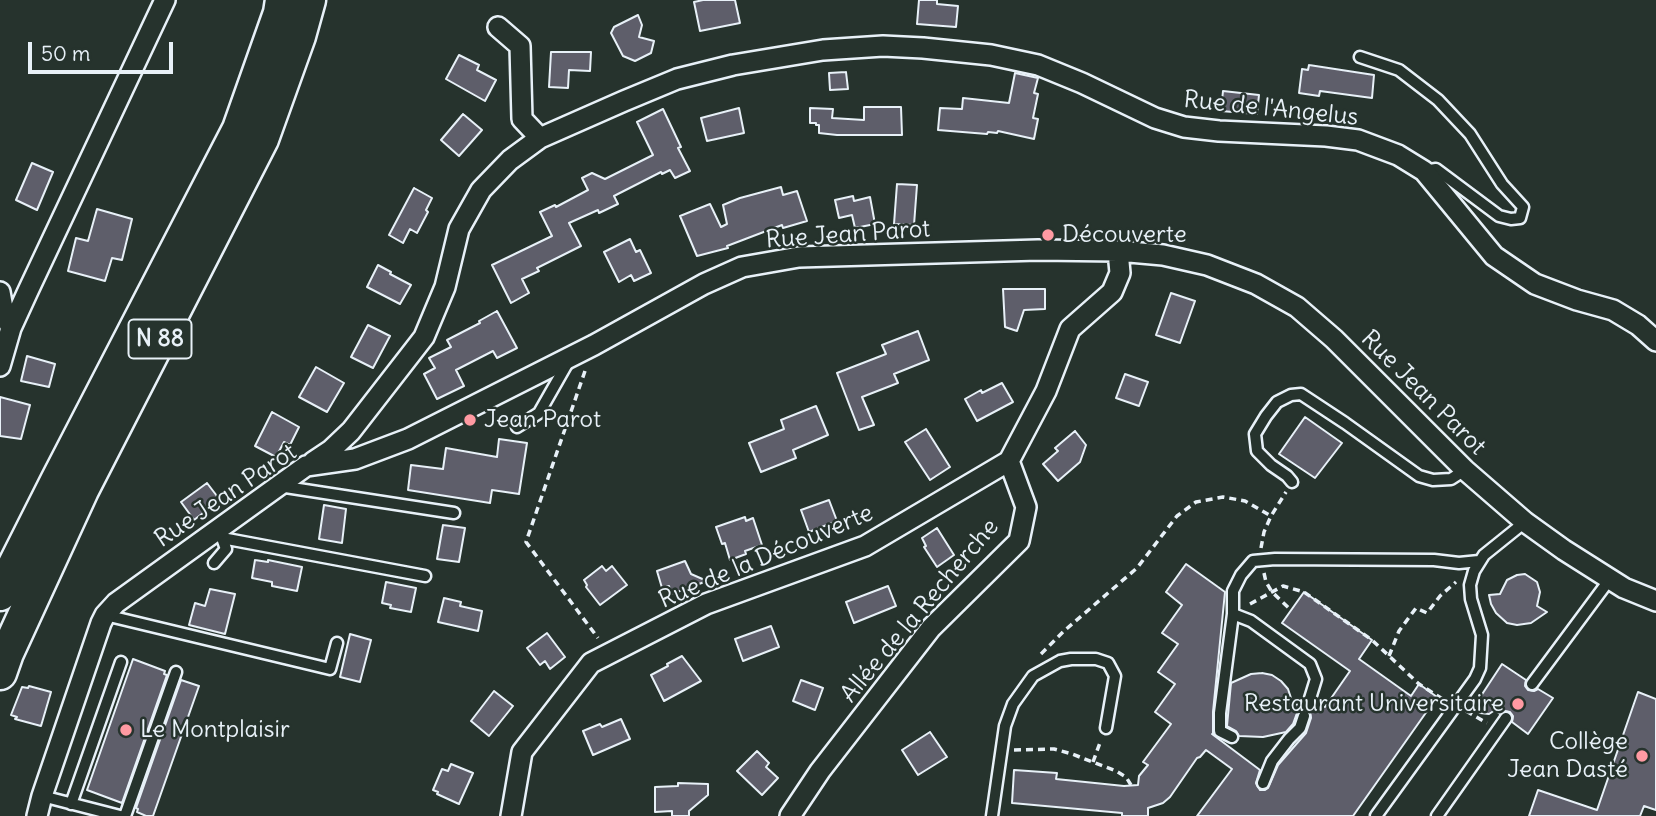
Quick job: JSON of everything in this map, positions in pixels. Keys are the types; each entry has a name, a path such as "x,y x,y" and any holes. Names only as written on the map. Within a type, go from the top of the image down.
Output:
{"highway":[{"name":"N 88","path":"0,594 239,129 280,13 282,0"},
{"name":"N 88","path":"0,673 82,490 262,139 309,0"}],"street":[{"path":"0,366 11,328 165,0"},
{"path":"498,27 520,46 522,119 540,138"},
{"name":"Rue de l'Angelus","path":"306,466 331,450 351,431 424,337 444,287 459,229 481,190 510,160 540,138 677,79 722,67 823,50 883,46 991,55 1038,65 1155,118 1184,127 1358,140 1398,155 1424,171 1494,256 1535,284 1613,310 1656,341"},
{"name":"Rue Jean Parot","path":"105,615 117,603 221,533 306,466 355,459 408,439 572,356 704,284 742,267 799,257 1038,250 1118,251 1163,255 1207,265 1256,284 1297,307 1334,339 1465,470 1525,522 1624,588 1656,601"},
{"path":"1009,461 1046,391 1070,329 1112,292 1120,273 1118,251"},
{"path":"0,292 4,314 11,328"},
{"name":"Rue de la Découverte","path":"511,816 522,752 591,663 706,604 865,547 1009,461"},
{"name":"Allée de la Recherche","path":"790,816 820,771 931,628 1019,541 1026,507 1009,461"},
{"path":"37,816 105,615"}],"lane":[{"path":"1360,57 1399,71 1438,100 1470,134 1502,184 1523,207 1520,218 1499,216 1437,169 1424,171"},
{"path":"517,427 539,413 572,356"},
{"path":"1292,482 1257,451 1255,434 1277,402 1301,394 1419,476 1433,480 1451,479 1465,470"},
{"path":"279,486 454,513"},
{"path":"1376,816 1469,688 1480,668 1482,635 1470,585 1484,555 1525,522"},
{"path":"214,563 226,549 221,533 425,576"},
{"path":"1232,737 1220,731 1220,713 1233,614 1233,591 1241,575 1253,561 1479,561"},
{"path":"1532,684 1611,579"},
{"path":"1233,614 1251,621 1310,664 1315,679 1300,728 1272,761 1263,783"},
{"path":"105,615 330,668 337,643"},
{"path":"992,816 1004,726 1013,704 1033,676 1060,661 1071,659 1096,659 1108,663 1115,676 1106,728"},
{"path":"71,804 121,662"},
{"path":"42,796 122,816 176,672"},
{"path":"1437,816 1506,718"}],"path":[{"path":"580,386 526,542 609,653"},
{"path":"1033,676 1042,652 1137,568 1177,516 1196,502 1223,497 1245,501 1270,516"},
{"path":"1233,614 1283,586 1304,592 1372,640 1437,697"},
{"path":"1389,656 1399,631 1416,608 1427,613 1440,596"},
{"path":"1467,711 1483,720"},
{"path":"1093,762 1106,728"},
{"path":"1001,750 1054,749 1116,771 1126,777 1131,785"}],"building":[{"path":"735,0 740,23 700,31 694,2"},
{"path":"919,0 937,0 937,4 958,6 956,27 917,24"},
{"path":"638,15 642,25 639,37 654,41 651,53 635,61 623,56 611,33 614,27"},
{"path":"551,52 591,52 590,71 569,70 568,88 549,87"},
{"path":"459,55 479,65 477,70 496,80 485,101 446,79"},
{"path":"1309,65 1374,75 1372,98 1320,91 1319,96 1299,93 1302,69 1308,70"},
{"path":"846,72 848,89 830,90 829,73"},
{"path":"1015,73 1038,78 1034,93 1038,94 1033,118 1038,119 1034,139 998,131 987,134 938,130 940,108 962,109 963,98 1009,103"},
{"path":"1223,91 1259,95 1257,114 1221,111"},
{"path":"864,107 901,107 902,135 819,133 819,125 810,123 810,108 833,109 832,118 864,120"},
{"path":"739,108 744,133 707,141 701,118"},
{"path":"663,109 690,171 675,178 670,170 662,174 661,172 614,196 618,204 569,223 581,246 537,268 539,271 522,279 529,293 511,303 492,265 552,236 540,212 555,205 556,207 588,190 582,178 592,173 605,179 653,155 637,122"},
{"path":"463,114 482,130 459,156 441,140"},
{"path":"32,163 53,172 37,210 16,200"},
{"path":"897,184 917,185 914,225 894,224"},
{"path":"781,187 783,195 797,191 807,221 783,228 782,225 727,246 728,248 697,256 680,216 710,204 721,227 727,224 723,205"},
{"path":"414,188 432,198 417,233 410,229 403,243 389,235"},
{"path":"853,196 854,201 870,197 875,224 855,228 852,215 839,218 835,200"},
{"path":"97,209 132,219 122,260 112,258 105,281 68,271 76,238 88,241"},
{"path":"630,239 636,252 640,250 651,273 634,281 631,275 619,282 604,252"},
{"path":"378,265 411,285 400,304 367,287"},
{"path":"1003,289 1045,289 1045,309 1024,310 1017,331 1005,327"},
{"path":"1171,293 1195,301 1180,343 1156,335"},
{"path":"497,311 517,348 497,358 493,351 456,370 464,386 437,399 424,374 435,368 429,358 451,347 447,340"},
{"path":"368,325 390,336 373,368 351,357"},
{"path":"918,331 929,360 894,374 898,383 862,397 874,425 859,430 837,373 886,354 882,345"},
{"path":"27,356 55,364 49,387 21,381"},
{"path":"316,367 344,383 327,412 299,397"},
{"path":"1125,374 1148,382 1139,406 1116,398"},
{"path":"1002,383 1013,402 977,421 965,399"},
{"path":"0,397 30,405 21,439 0,436"},
{"path":"816,406 828,435 793,450 796,458 761,472 749,443 784,429 781,420"},
{"path":"272,412 299,427 290,445 284,442 276,457 255,446"},
{"path":"1305,417 1342,443 1315,478 1279,454"},
{"path":"926,429 950,467 930,480 905,442"},
{"path":"1075,431 1086,445 1080,462 1058,481 1043,464 1058,451 1055,448"},
{"path":"499,439 527,443 519,494 492,490 490,503 408,490 411,465 443,469 446,448 497,457"},
{"path":"207,483 220,500 194,520 181,502"},
{"path":"829,500 837,521 809,532 801,510"},
{"path":"324,505 346,509 342,543 319,539"},
{"path":"745,517 746,521 753,518 762,545 730,560 716,527"},
{"path":"443,525 465,528 459,562 437,559"},
{"path":"937,528 954,555 937,567 924,547 926,546 922,538"},
{"path":"255,560 302,567 297,591 272,586 272,582 252,578"},
{"path":"685,561 691,574 707,581 672,594 669,586 662,588 657,571"},
{"path":"1186,564 1225,592 1212,734 1260,770 1256,783 1260,790 1268,788 1278,765 1306,733 1311,718 1310,712 1315,706 1325,707 1350,671 1282,623 1304,592 1372,640 1359,659 1411,696 1419,684 1437,697 1353,816 1197,816 1232,769 1206,750 1197,758 1170,797 1163,803 1148,808 1148,816 1122,816 1122,813 1012,803 1014,770 1057,773 1056,779 1138,785 1139,776 1148,765 1143,762 1171,724 1155,712 1175,684 1158,672 1178,644 1162,633 1182,605 1166,592"},
{"path":"602,566 606,571 612,566 627,585 600,605 584,580"},
{"path":"1525,574 1537,582 1540,592 1537,606 1547,612 1531,623 1507,623 1496,613 1489,595 1500,594 1507,580"},
{"path":"386,582 416,588 411,612 390,608 391,605 382,603"},
{"path":"888,586 896,606 854,623 846,602"},
{"path":"210,589 235,594 225,634 189,625 195,603 205,606"},
{"path":"444,598 461,602 460,606 482,611 478,631 438,622"},
{"path":"771,626 779,647 743,661 735,639"},
{"path":"547,633 565,657 550,669 545,661 540,665 527,648"},
{"path":"350,634 371,640 360,682 340,677"},
{"path":"682,656 701,681 664,701 651,675"},
{"name":"Le Montplaisir","path":"133,659 165,671 164,674 167,675 122,803 87,790"},
{"name":"Restaurant Universitaire","path":"1502,664 1526,680 1525,686 1528,690 1538,689 1553,698 1528,734 1512,722 1513,716 1510,712 1504,711 1500,714 1495,710 1489,714 1480,713 1473,708"},
{"path":"1262,673 1281,681 1288,689 1293,704 1301,705 1302,709 1286,732 1263,737 1239,736 1227,726 1231,683 1251,674"},
{"path":"181,680 199,686 153,816 146,816 137,812 136,808"},
{"path":"801,680 823,688 815,710 793,701"},
{"path":"29,686 51,692 41,726 15,719 17,717 11,715 22,687"},
{"path":"494,691 513,706 489,736 471,721"},
{"name":"Collège Jean Dasté","path":"1638,692 1656,699 1656,810 1644,806 1640,816 1529,816 1538,790 1597,810"},
{"path":"621,719 630,739 593,755 583,731"},
{"path":"930,732 947,757 918,775 902,750"},
{"path":"757,751 769,763 766,767 778,778 762,795 737,771"},
{"path":"451,764 473,773 459,804 433,790 442,769 448,771"},
{"path":"678,783 708,784 708,795 689,811 689,816 672,816 672,811 655,812 655,787 678,786"}],"place":[{"name":"Découverte","path":"1048,235"},
{"name":"Jean Parot","path":"470,420"},
{"name":"Restaurant Universitaire","path":"1518,704"},
{"name":"Le Montplaisir","path":"126,730"},
{"name":"Collège Jean Dasté","path":"1642,756"}]}
